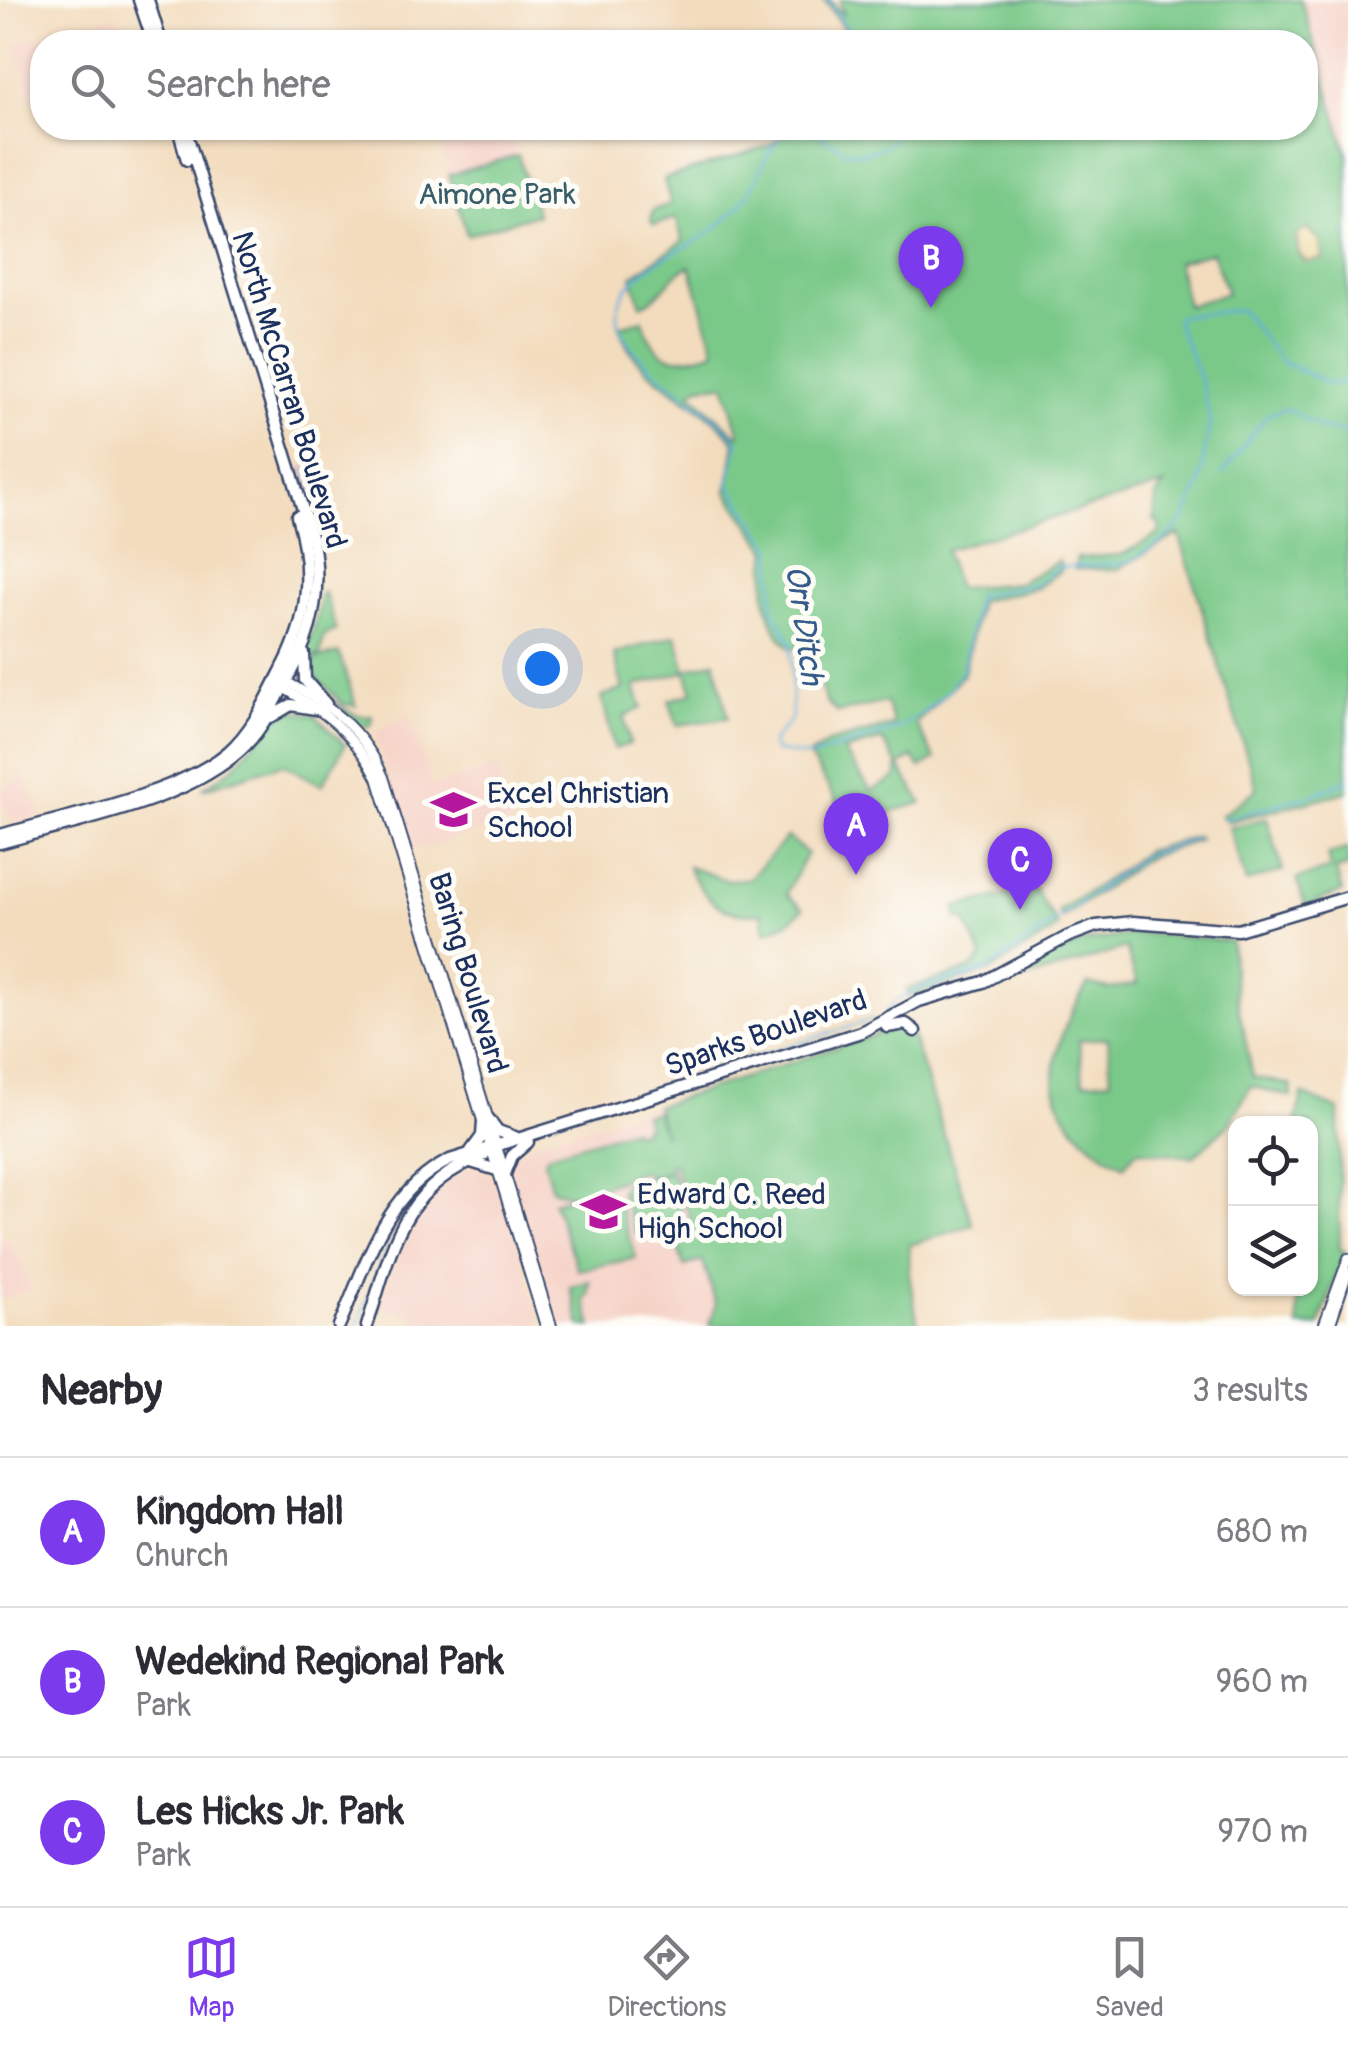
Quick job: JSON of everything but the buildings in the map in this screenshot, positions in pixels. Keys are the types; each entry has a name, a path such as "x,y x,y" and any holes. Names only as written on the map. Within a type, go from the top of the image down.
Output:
{"main road":[{"path":"139,0 149,30"},
{"path":"148,0 157,30"},
{"name":"North McCarran Boulevard","path":"0,835 200,771 244,734 307,639 317,590 312,542 186,140"},
{"name":"North McCarran Boulevard","path":"0,843 182,788 216,770 254,736 280,683 306,606 305,542 186,140"},
{"path":"307,639 304,677 324,707"},
{"name":"Baring Boulevard","path":"280,683 324,707 362,738 388,786 548,1326"},
{"path":"254,736 285,707 324,707"},
{"name":"Sparks Boulevard","path":"339,1326 396,1204 423,1175 525,1139 764,1069 887,1027 930,1003 984,988 1090,935 1129,928 1234,936 1348,900"},
{"name":"Sparks Boulevard","path":"663,1097 861,1032 919,1001 983,982 1067,936 1121,922 1238,930 1348,900"},
{"path":"1016,972 1067,936 1090,935"},
{"path":"887,1027 906,1024 915,1030"},
{"path":"764,1069 777,1058"},
{"path":"486,1120 502,1134 525,1139 501,1172 466,1159 480,1141 486,1120"},
{"name":"Sparks Boulevard","path":"367,1326 393,1242 411,1208 428,1188 466,1159"},
{"path":"1326,1326 1348,1258"},
{"path":"1326,1326 1348,1272"}],"shaded area":[{"path":"1301,0 1348,0 1348,156 1318,56 1318,30 1310,30"},
{"path":"116,15 120,30 64,30"},
{"path":"30,40 30,95 15,44"},
{"path":"440,140 513,140 518,155 450,175"},
{"path":"308,465 316,479 335,487 334,502 305,507 294,470"},
{"name":"Excel Christian School","path":"410,715 432,786 497,767 514,822 411,851 375,732"},
{"path":"25,777 41,816 12,825 0,801 0,789"},
{"name":"Edward C. Reed High School","path":"656,1106 716,1304 709,1326 554,1326 509,1179 512,1157 532,1143"},
{"path":"471,1166 497,1179 542,1326 416,1326 413,1315 380,1306 408,1223 439,1186"},
{"path":"0,1233 19,1256 33,1290 0,1300"}],"green space":[{"path":"824,0 830,0 844,15 840,0 1301,0 1310,30 845,30"},
{"path":"1318,56 1348,156 1347,792 1226,822 1221,816 1257,789 1179,534 1118,569 1075,569 1077,558 1121,555 1159,534 1160,525 1154,520 1156,496 1164,485 945,550 957,588 1018,583 1059,561 1061,570 1037,588 979,601 964,674 916,724 935,759 920,768 913,757 899,766 922,803 886,813 874,797 842,809 809,756 828,743 894,725 886,702 837,713 826,702 807,650 789,647 769,614 765,589 768,551 727,492 735,442 721,426 639,361 619,326 643,320 654,345 668,357 689,358 715,351 690,266 641,305 632,276 683,241 676,218 654,225 651,221 653,210 671,204 664,179 777,140 1318,140","holes":["1308,229 1319,239 1323,258 1302,259 1296,236","1212,252 1227,293 1187,306 1177,262","725,384 740,435 738,436 691,393 699,386","882,740 898,765 896,778 871,791 844,751"]},
{"name":"Aimone Park","path":"518,155 537,214 467,235 449,175"},
{"path":"325,593 336,630 324,636 320,655 309,658 314,680 329,698 319,689 310,676 306,665 321,594"},
{"path":"676,635 686,670 715,661 728,718 677,725 669,700 693,693 686,671 635,686 642,708 624,717 630,744 614,749 602,696 623,689 614,654"},
{"path":"339,653 356,706 343,704 311,673 315,659"},
{"path":"332,701 353,713 372,716 372,724 366,727 354,720"},
{"path":"291,710 315,715 345,745 322,785 283,764 202,789 231,769 278,716"},
{"path":"1267,818 1283,871 1246,882 1229,828"},
{"path":"1197,836 1199,840 1149,857 1125,874 1117,873 1146,851"},
{"path":"787,837 807,853 786,894 803,909 788,923 765,932 762,913 736,913 716,905 688,867 727,880 749,879"},
{"path":"1348,848 1348,867 1336,870 1342,892 1305,906 1297,879 1331,869 1328,855"},
{"path":"1117,873 1125,874 1062,918 1058,911"},
{"path":"1035,889 1058,926 1049,934 990,971 909,997 907,989 971,969 982,957 966,921 958,918 956,907"},
{"path":"1139,933 1231,941 1235,991 1253,1077 1291,1085 1292,1097 1251,1086 1234,1116 1228,1116 1228,1125 1193,1157 1137,1150 1124,1166 1095,1148 1061,1108 1055,1086 1055,1063 1072,1012 1088,984 1109,989 1137,984 1126,948 989,990 1082,942","holes":["1108,1038 1111,1080 1083,1082 1079,1040"]},
{"path":"895,1028 910,1029 973,1225 910,1245 909,1273 918,1326 709,1326 716,1304 703,1261 684,1266 672,1228 691,1222 674,1164 669,1165 670,1171 651,1176 641,1171 592,1191 604,1202 609,1199 612,1207 619,1205 636,1258 578,1270 553,1202 573,1196 552,1189 544,1161 549,1154 633,1129 635,1133 642,1131 647,1124 644,1115 656,1112 664,1135 656,1106"},
{"path":"1302,1094 1339,1110 1340,1250 1345,1251 1319,1326 1298,1326 1297,1296 1318,1296 1318,1116 1297,1116"},
{"path":"672,1172 681,1203 679,1220 637,1235 620,1191 625,1183"},
{"path":"590,1281 588,1296 584,1298 592,1326 581,1326 570,1287"}],"sand":[{"path":"1306,229 1319,239 1323,259 1306,262 1299,253 1296,236"}],"waterway":[{"name":"Orr Ditch","path":"827,0 848,30"},
{"name":"Orr Ditch","path":"779,140 740,205 711,232 643,272 619,303 619,326 631,347 738,442 729,485 772,548 773,611 791,642 792,718 772,742 774,751 810,757 897,729 949,690 963,669 977,596 1037,584 1058,567 1126,563 1164,541 1183,521 1200,483 1210,420 1201,381 1176,321 1179,316 1241,310 1281,361 1329,384 1348,382"},
{"name":"Orr Ditch","path":"827,140 845,150 864,153 892,140"},
{"path":"1222,474 1267,415 1287,409 1324,429 1348,432"},
{"path":"1313,795 1348,780"},
{"path":"1224,819 1307,796"},
{"path":"884,1014 897,1000 921,988 988,970 1145,855 1197,838"},
{"path":"521,1130 872,1020"},
{"path":"357,1326 399,1212 432,1177"}],"place":[{"name":"Wedekind Regional Park","path":"931,308"},
{"name":"Excel Christian School","path":"454,810"},
{"name":"Kingdom Hall","path":"856,875"},
{"name":"Les Hicks Jr. Park","path":"1020,910"},
{"name":"Edward C. Reed High School","path":"604,1211"}]}
